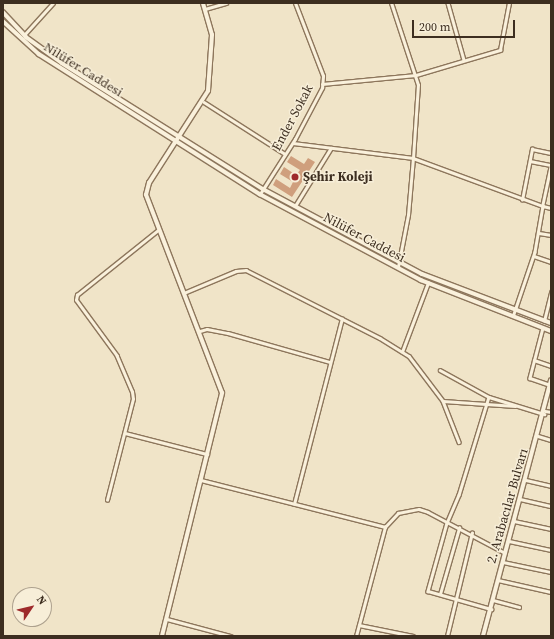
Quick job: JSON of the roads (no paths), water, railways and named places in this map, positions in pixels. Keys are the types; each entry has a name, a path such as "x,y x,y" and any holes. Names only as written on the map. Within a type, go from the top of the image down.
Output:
{"street":[{"path":"24,35 53,3"},
{"path":"162,636 222,393 200,331 147,202 147,189 204,102 208,91 212,35 203,3"},
{"path":"205,9 226,3"},
{"name":"Ender Sokak","path":"260,194 293,143 322,84 321,70 295,3"},
{"path":"391,3 416,74 417,120 398,268"},
{"path":"448,3 464,60"},
{"path":"322,84 416,74 500,50 509,3"},
{"path":"3,12 24,35 62,63 179,139 263,189 422,274 516,308 551,323"},
{"name":"Nilüfer Caddesi","path":"3,21 39,54 179,139 260,194 428,283 514,314 551,331"},
{"path":"204,102 286,154"},
{"path":"293,143 413,158 522,200 551,208"},
{"path":"295,206 331,148"},
{"path":"522,200 532,150 551,153"},
{"path":"514,314 534,256 551,166 530,161"},
{"path":"108,500 125,433 132,392 117,356 76,300 77,296 158,230"},
{"path":"539,233 551,236"},
{"path":"534,256 551,262"},
{"path":"184,293 236,271 246,270 342,319 410,356 443,401 459,442"},
{"path":"402,352 428,283"},
{"path":"544,321 551,292"},
{"path":"294,504 342,319"},
{"path":"543,328 530,378 550,387"},
{"path":"200,331 207,329 228,333 330,362"},
{"path":"534,360 551,366"},
{"path":"440,370 489,397 519,406 551,412"},
{"name":"2. Arabacılar Bulvarı","path":"483,636 508,541 549,400 550,387"},
{"path":"489,397 485,405 459,495 447,523 428,591 491,609"},
{"path":"443,401 485,405 519,406"},
{"path":"125,433 207,454"},
{"path":"538,436 551,440"},
{"path":"201,480 384,528"},
{"path":"526,480 551,486"},
{"path":"520,499 551,506"},
{"path":"356,636 384,528 405,510 419,509 447,523 472,533 489,546 505,552"},
{"path":"514,521 551,529"},
{"path":"440,594 459,528"},
{"path":"447,636 472,533"},
{"path":"508,541 551,550"},
{"path":"503,562 551,572"},
{"path":"498,580 551,592"},
{"path":"493,600 519,607"},
{"path":"167,619 231,636"},
{"path":"359,625 413,636"}],"place":[{"name":"Şehir Koleji","path":"295,177"}]}
